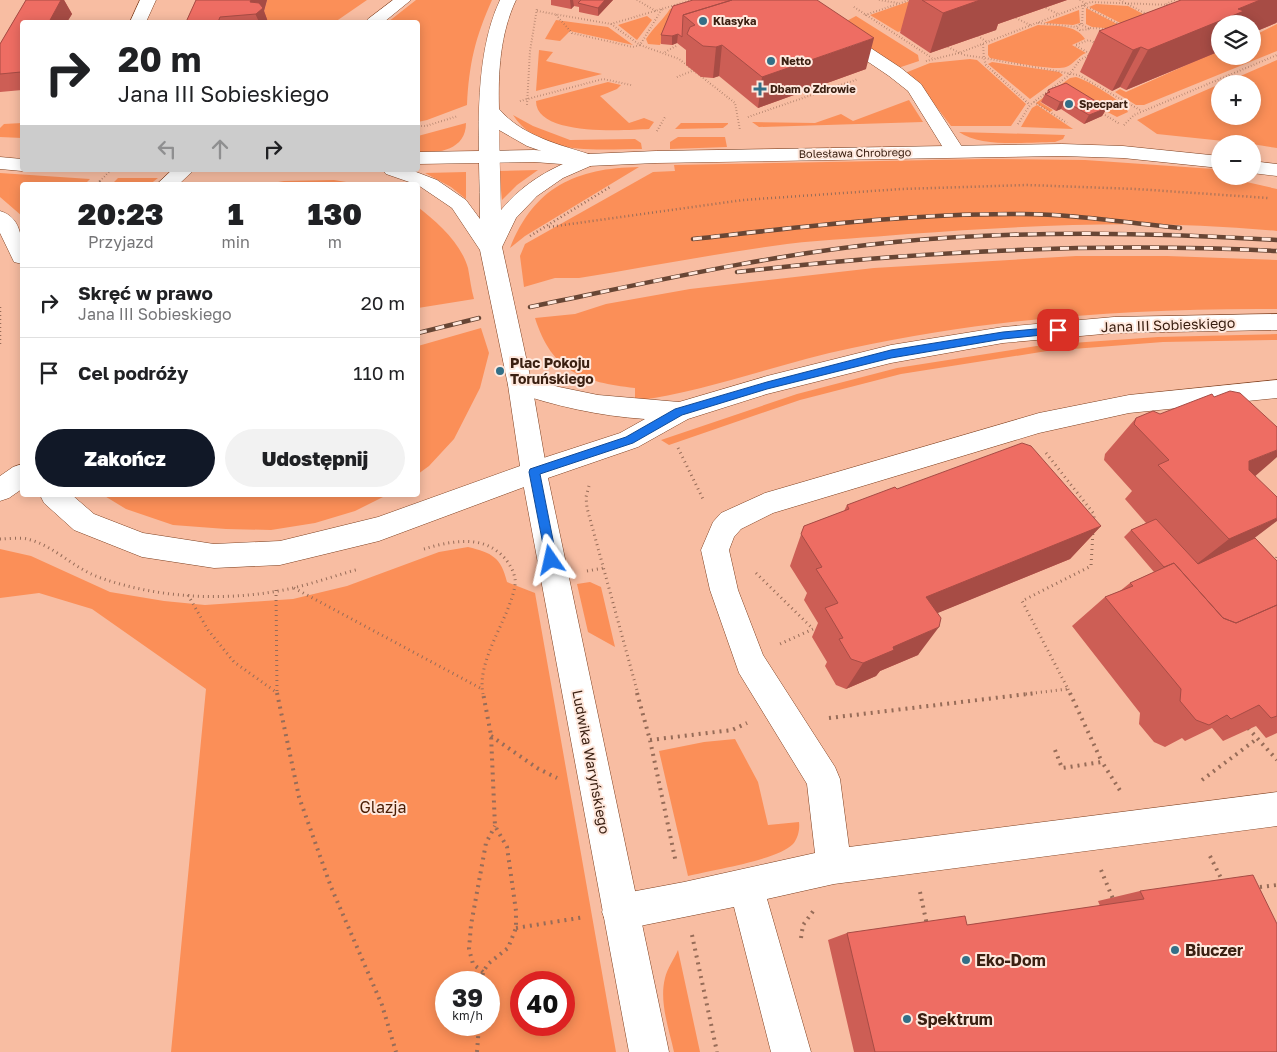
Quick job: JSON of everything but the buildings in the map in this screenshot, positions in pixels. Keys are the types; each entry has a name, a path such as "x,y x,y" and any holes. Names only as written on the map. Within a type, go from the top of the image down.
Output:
{"street":[{"path":"139,20 148,0"},
{"path":"377,20 403,0"},
{"path":"55,497 84,522 142,545 214,556 280,553 379,529 534,472 520,385 491,249 488,71 501,15 508,0"},
{"path":"792,0 793,4 890,68 920,93 954,150"},
{"path":"489,109 499,120 523,137 588,160"},
{"name":"Bolesława Chrobrego","path":"420,158 552,156 588,160 954,150 1062,150 1123,152 1211,161"},
{"path":"491,249 505,217 520,200 553,175 588,160"},
{"path":"0,163 20,165"},
{"path":"1261,168 1277,170"},
{"path":"170,182 182,172"},
{"path":"398,172 430,184 451,198 471,218 481,238 491,249"},
{"path":"0,218 5,222 20,253"},
{"name":"Jana III Sobieskiego","path":"534,472 630,440 679,412 767,386 891,354 1003,335 1114,325 1277,322"},
{"name":"Jana III Sobieskiego","path":"520,385 550,396 621,409 679,412"},
{"path":"834,866 823,779 750,664 724,590 716,550 723,530 727,525 765,504 1025,428 1129,404 1277,389"},
{"name":"Ludwika Waryńskiego","path":"534,472 649,1052"},
{"path":"0,490 20,476"},
{"path":"620,912 834,866 1277,809"},
{"path":"746,886 791,1052"}],"path":[{"path":"637,0 656,11"},
{"path":"611,24 692,0"},
{"path":"879,0 901,3"},
{"path":"864,16 910,0"},
{"path":"1080,0 1087,4"},
{"path":"1120,0 1151,16"},
{"path":"1164,5 1175,0"},
{"path":"924,62 959,53 1092,1 1129,5 1179,5"},
{"path":"1082,24 1083,5"},
{"path":"1083,5 1125,27"},
{"path":"537,6 531,38 526,100 603,79 631,85"},
{"path":"854,7 864,16 932,59"},
{"path":"1046,8 1058,14"},
{"path":"555,14 572,33 633,47 640,45 663,9"},
{"path":"537,11 611,24 640,45 664,52 679,59 735,103 740,128"},
{"path":"1016,18 1030,25"},
{"path":"1034,23 1076,26 1082,24 1090,28 1116,30"},
{"path":"1076,26 1082,31 1089,30 1090,28"},
{"path":"978,36 987,42"},
{"path":"1097,44 1089,40 1075,45 1098,58"},
{"path":"983,44 986,65 1030,105"},
{"path":"664,52 676,46"},
{"path":"948,46 959,53 1071,73 1085,78 1142,111"},
{"path":"1014,130 1030,105 1071,73 1080,60 1098,51"},
{"path":"1118,130 1134,115 1142,111 1277,55"},
{"path":"748,117 890,68"},
{"path":"677,77 692,71"},
{"path":"1034,102 1074,127"},
{"path":"1094,108 1123,126"},
{"path":"420,126 459,116"},
{"path":"656,133 666,116"},
{"path":"100,182 109,172"},
{"path":"530,237 613,185"},
{"path":"546,227 744,200 901,189 1027,185 1136,188 1277,198"},
{"path":"0,307 0,346"},
{"path":"1025,428 1094,514 1091,566 1022,601 1068,688 1102,762"},
{"path":"670,449 678,447 708,510"},
{"path":"587,508 650,740 677,870"},
{"path":"1277,555 1277,566"},
{"path":"484,971 488,964 508,948 516,928 516,911 507,847 495,826 491,735 482,689 482,674 516,583 511,569"},
{"path":"753,571 813,629"},
{"path":"293,588 482,689"},
{"path":"276,590 277,692 299,797 331,887 382,1005 396,1052"},
{"path":"188,595 208,630 234,662 277,692"},
{"path":"790,639 820,625"},
{"path":"825,719 1068,688"},
{"path":"650,740 732,730 777,708"},
{"path":"1248,728 1277,760"},
{"path":"491,735 537,768 598,799"},
{"path":"1198,782 1258,738"},
{"path":"482,971 473,964 469,949 471,925 486,843 495,826"},
{"path":"1216,850 1208,851 1229,892"},
{"path":"1091,870 1110,867"},
{"path":"1100,868 1113,900"},
{"path":"1260,887 1277,885"},
{"path":"910,892 929,890"},
{"path":"919,891 927,926"},
{"path":"801,940 804,925 813,910 821,906"},
{"path":"516,928 620,912"},
{"path":"690,926 717,1052"},
{"path":"478,1052 479,1036"}],"green space":[{"path":"267,0 367,0 338,20 262,20"},
{"path":"416,0 492,0 474,51 469,77 467,105 420,122 420,20 391,20"},
{"path":"700,0 673,15 660,45 648,44 646,39 670,9"},
{"path":"913,0 985,0 898,32 870,15"},
{"path":"1096,4 1128,6 1162,24 1138,32 1089,7"},
{"path":"1086,8 1129,30 1092,27 1086,24"},
{"path":"1079,10 1080,23 1073,25 1044,23"},
{"path":"647,16 652,20 637,40 618,25"},
{"path":"856,16 918,55 919,61 896,67 844,32 841,24"},
{"path":"556,20 608,27 633,45 570,31 560,41 545,39"},
{"path":"1277,24 1277,51 1261,57 1261,32"},
{"path":"1038,25 1058,26 1076,31 1085,39 1072,45 1086,53 1069,66 1059,68 1040,67 990,58 988,55 988,45"},
{"path":"539,50 553,52 546,61 602,74 536,91"},
{"path":"1211,54 1211,65 1243,65 1218,75 1211,75 1211,78 1144,105 1136,105 1115,92 1120,89 1126,92"},
{"path":"977,60 1026,104 1011,126 951,126 922,88 905,73 930,63"},
{"path":"1277,60 1277,148 1261,145 1261,135 1211,135 1211,140 1157,134 1137,120 1211,88 1211,125 1261,125 1261,75 1243,75"},
{"path":"992,62 1059,72 1063,75 1030,99 988,64"},
{"path":"1076,77 1113,97 1128,112 1117,117 1098,107 1045,100 1040,102 1053,110 1050,112 1036,103 1070,78"},
{"path":"608,82 621,85 617,89 600,96 629,123 644,118 654,122 649,129 584,129 550,121 540,113 536,101"},
{"path":"909,100 923,122 759,127 752,122 815,123 841,114 853,121"},
{"path":"1037,105 1073,129 1021,127 1032,108"},
{"path":"513,115 533,126 570,140 635,139 641,143 642,149 589,149 555,144 539,138 525,129"},
{"path":"20,123 20,138 0,137 0,128 4,124"},
{"path":"466,123 465,132 461,139 450,148 442,151 420,153 420,135"},
{"path":"681,123 728,124 723,128 675,129"},
{"path":"959,132 1065,135 1063,139 1055,142 1005,143 979,140"},
{"path":"678,137 725,137 727,147 670,149 670,142"},
{"path":"984,159 1085,160 1211,169 1211,185 1259,185 1277,189 1277,231 1231,227 1138,224 1000,228 908,234 787,244 579,278 555,278 524,287 520,256 525,244 653,172 675,171 674,165"},
{"path":"639,167 525,236 510,248 531,210 560,185 577,177 596,172 616,168"},
{"path":"538,170 517,185 502,200 499,171"},
{"path":"466,172 466,199 451,187 425,173"},
{"path":"0,173 90,179 87,182 20,182 20,214 0,197"},
{"path":"118,178 158,178 153,182 114,182"},
{"path":"334,180 346,182 278,182"},
{"path":"420,209 440,226 460,250 468,268 474,299 420,308"},
{"path":"1076,256 1167,256 1277,260 1277,309 1170,310 1117,313 1010,322 957,329 825,354 690,391 635,401 635,388 600,382 585,377 572,371 560,362 550,351 535,318 575,314 606,304 690,289 874,268"},
{"path":"481,328 489,353 480,388 454,439 429,466 420,473 420,345"},
{"path":"1277,334 1277,340 1163,342 1047,351 901,374 800,400 669,445 661,440 797,394 897,368 1043,345 1158,337"},
{"path":"106,497 383,497 355,511 315,523 271,530 173,525 126,509"},
{"name":"Glazja","path":"468,547 483,551 494,557 502,567 507,582 535,593 616,1052 171,1052 206,689 92,609 39,593 0,598 0,549 31,556 110,592 164,601 205,605 293,599 347,586 439,552"},
{"path":"590,582 601,587 615,647 588,632 577,584"},
{"path":"735,739 758,782 768,825 799,822 797,836 793,844 774,855 744,864 688,876 659,751 704,742"},
{"path":"678,950 700,1052 674,1052 667,1025 663,987 667,971"}],"railway":[{"path":"693,239 898,218 981,214 1062,215 1180,228"},
{"path":"530,307 757,261 895,242 1038,234 1182,235 1277,240"},
{"path":"737,272 872,259 1007,250 1209,248 1277,251"},
{"path":"420,333 479,318"}],"place":[{"name":"Klasyka","path":"703,21"},
{"name":"Netto","path":"771,61"},
{"name":"Dbam o Zdrowie","path":"760,89"},
{"name":"Specpart","path":"1069,104"},
{"name":"Plac Pokoju Toruńskiego","path":"500,371"},
{"name":"Biuczer","path":"1175,950"},
{"name":"Eko-Dom","path":"966,960"},
{"name":"Spektrum","path":"907,1019"}],"route":[{"path":"551,560 534,472 630,440 679,412 767,386 891,354 1003,335 1058,330"}]}
